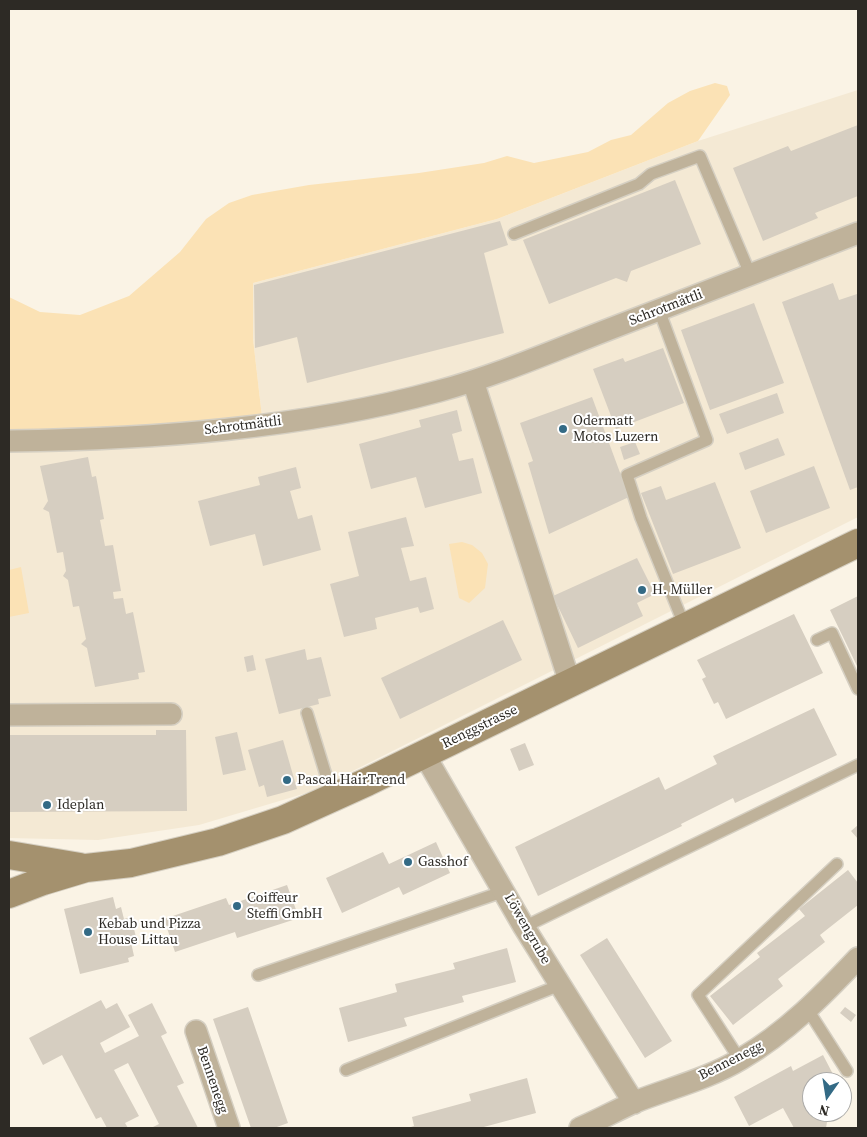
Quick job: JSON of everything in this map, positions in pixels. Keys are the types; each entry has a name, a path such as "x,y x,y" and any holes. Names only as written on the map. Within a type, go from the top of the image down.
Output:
{"main road":[{"name":"Renggstrasse","path":"9,894 86,868 131,863 218,842 282,820 333,798 858,543"},
{"name":"Renggstrasse","path":"9,855 86,868"}],"street":[{"name":"Schrotmättli","path":"9,442 89,440 221,429 347,412 440,391 473,381 751,276 858,233"},
{"path":"473,381 570,683"},
{"path":"9,715 171,714"},
{"name":"Löwengrube","path":"424,754 457,813 505,890 524,926 634,1103"},
{"name":"Bennenegg","path":"580,1128 634,1103 740,1060 771,1040 808,1010 858,958"},
{"name":"Bennenegg","path":"196,1031 229,1128"}],"lane":[{"path":"514,234 638,184 651,174 700,156 751,276"},
{"path":"659,310 706,440 627,475 641,518 685,627"},
{"path":"817,640 832,633 858,689"},
{"path":"307,713 333,798"},
{"path":"524,926 858,765"},
{"path":"740,1060 698,995 837,864"},
{"path":"258,974 505,890"},
{"path":"346,1070 560,985"},
{"path":"808,1010 847,1070"}],"shaded area":[{"path":"715,83 727,86 730,95 698,141 497,219 253,283 253,339 262,417 171,428 9,430 9,297 40,312 80,315 129,296 180,252 206,219 229,203 252,195 309,185 419,173 484,163 507,156 534,163 588,152 611,140 631,135 668,103 690,91"},
{"path":"858,90 858,517 313,791 199,825 98,840 9,838 9,430 171,428 262,417 253,339 253,283 497,219 698,141"},
{"path":"462,542 472,545 482,553 488,564 485,588 469,603 459,598 449,544"},
{"path":"21,567 29,613 9,617 9,570"}],"building":[{"path":"858,125 858,196 815,213 818,218 763,241 733,168 788,146 791,151"},
{"path":"675,180 701,244 631,271 627,282 616,278 549,304 523,240"},
{"path":"500,221 508,245 484,253 504,333 307,383 297,337 255,348 254,285"},
{"path":"833,283 839,300 857,294 858,298 858,487 850,490 782,302"},
{"path":"754,303 784,383 710,410 681,330"},
{"path":"663,348 684,403 616,429 593,369 623,358 625,362"},
{"path":"777,393 784,413 727,434 719,414"},
{"path":"592,397 629,497 549,534 528,463 533,461 520,423"},
{"path":"457,410 462,431 452,434 459,461 473,458 482,493 425,508 416,477 371,489 359,444 421,427 419,420"},
{"path":"778,438 785,455 745,470 739,453"},
{"path":"635,442 640,454 624,460 620,447"},
{"path":"88,457 92,477 96,476 104,519 100,520 105,546 113,545 121,591 113,592 114,599 123,598 126,614 133,612 145,672 138,673 139,679 95,687 87,648 81,644 86,639 79,606 73,607 68,580 63,576 66,571 63,552 57,553 49,512 43,509 48,501 40,466"},
{"path":"814,466 830,508 766,533 750,491"},
{"path":"296,467 301,488 290,491 298,519 312,515 321,550 263,566 255,534 210,546 198,501 260,485 258,477"},
{"path":"715,482 741,548 673,574 641,493 661,486 666,500"},
{"path":"406,517 414,546 401,548 410,581 426,577 434,609 420,613 418,607 375,618 377,629 344,637 330,584 359,576 348,532"},
{"path":"637,558 655,594 637,603 643,616 578,648 553,596"},
{"path":"858,596 858,668 830,610"},
{"path":"794,614 823,673 726,719 718,702 714,704 702,679 706,677 697,660"},
{"path":"503,620 522,660 400,719 381,678"},
{"path":"305,649 307,660 321,657 331,696 318,699 319,704 279,714 265,659"},
{"path":"253,655 256,670 247,672 244,657"},
{"path":"814,708 837,755 735,803 733,798 681,824 682,826 538,896 515,847 659,777 665,790 717,764 713,756"},
{"path":"156,730 186,730 187,811 9,812 9,735 156,735"},
{"path":"237,732 246,770 223,775 215,737"},
{"path":"283,740 297,789 267,797 264,785 259,787 248,750"},
{"path":"525,743 534,765 519,771 510,749"},
{"path":"858,825 858,839 851,831"},
{"path":"436,842 450,873 403,895 399,887 342,913 326,878 383,852 389,864"},
{"path":"848,870 858,883 858,905 820,935 825,942 778,979 783,986 733,1025 710,996 760,957 757,953 805,916 799,909"},
{"path":"287,885 299,918 237,938 235,932 175,952 164,919 226,898 229,905"},
{"path":"113,897 116,909 121,907 124,919 131,917 136,937 130,938 134,956 128,958 129,962 80,974 64,909"},
{"path":"607,938 672,1041 645,1058 580,955"},
{"path":"507,948 516,982 462,996 464,1002 404,1018 407,1026 348,1042 339,1008 397,992 395,984 455,969 453,963"},
{"path":"101,1000 106,1009 117,1003 130,1027 100,1043 105,1053 139,1036 128,1015 152,1003 167,1033 161,1036 184,1083 177,1086 198,1128 151,1128 159,1124 128,1063 114,1070 139,1116 125,1123 128,1128 107,1128 101,1117 96,1119 62,1055 43,1065 29,1038"},
{"path":"248,1007 288,1123 274,1128 251,1128 213,1019"},
{"path":"845,1007 856,1015 851,1022 840,1013"},
{"path":"823,1055 832,1072 802,1072 802,1122 827,1122 826,1128 794,1128 783,1108 749,1126 734,1097 791,1066 793,1071"},
{"path":"527,1078 536,1113 480,1128 408,1128 414,1126 412,1117 471,1101 469,1094"}],"place":[{"name":"Odermatt Motos Luzern","path":"563,429"},
{"name":"H. Müller","path":"642,590"},
{"name":"Pascal HairTrend","path":"287,780"},
{"name":"Ideplan","path":"47,805"},
{"name":"Gasshof","path":"408,862"},
{"name":"Coiffeur Steffi GmbH","path":"237,906"},
{"name":"Kebab und Pizza House Littau","path":"88,932"}]}
